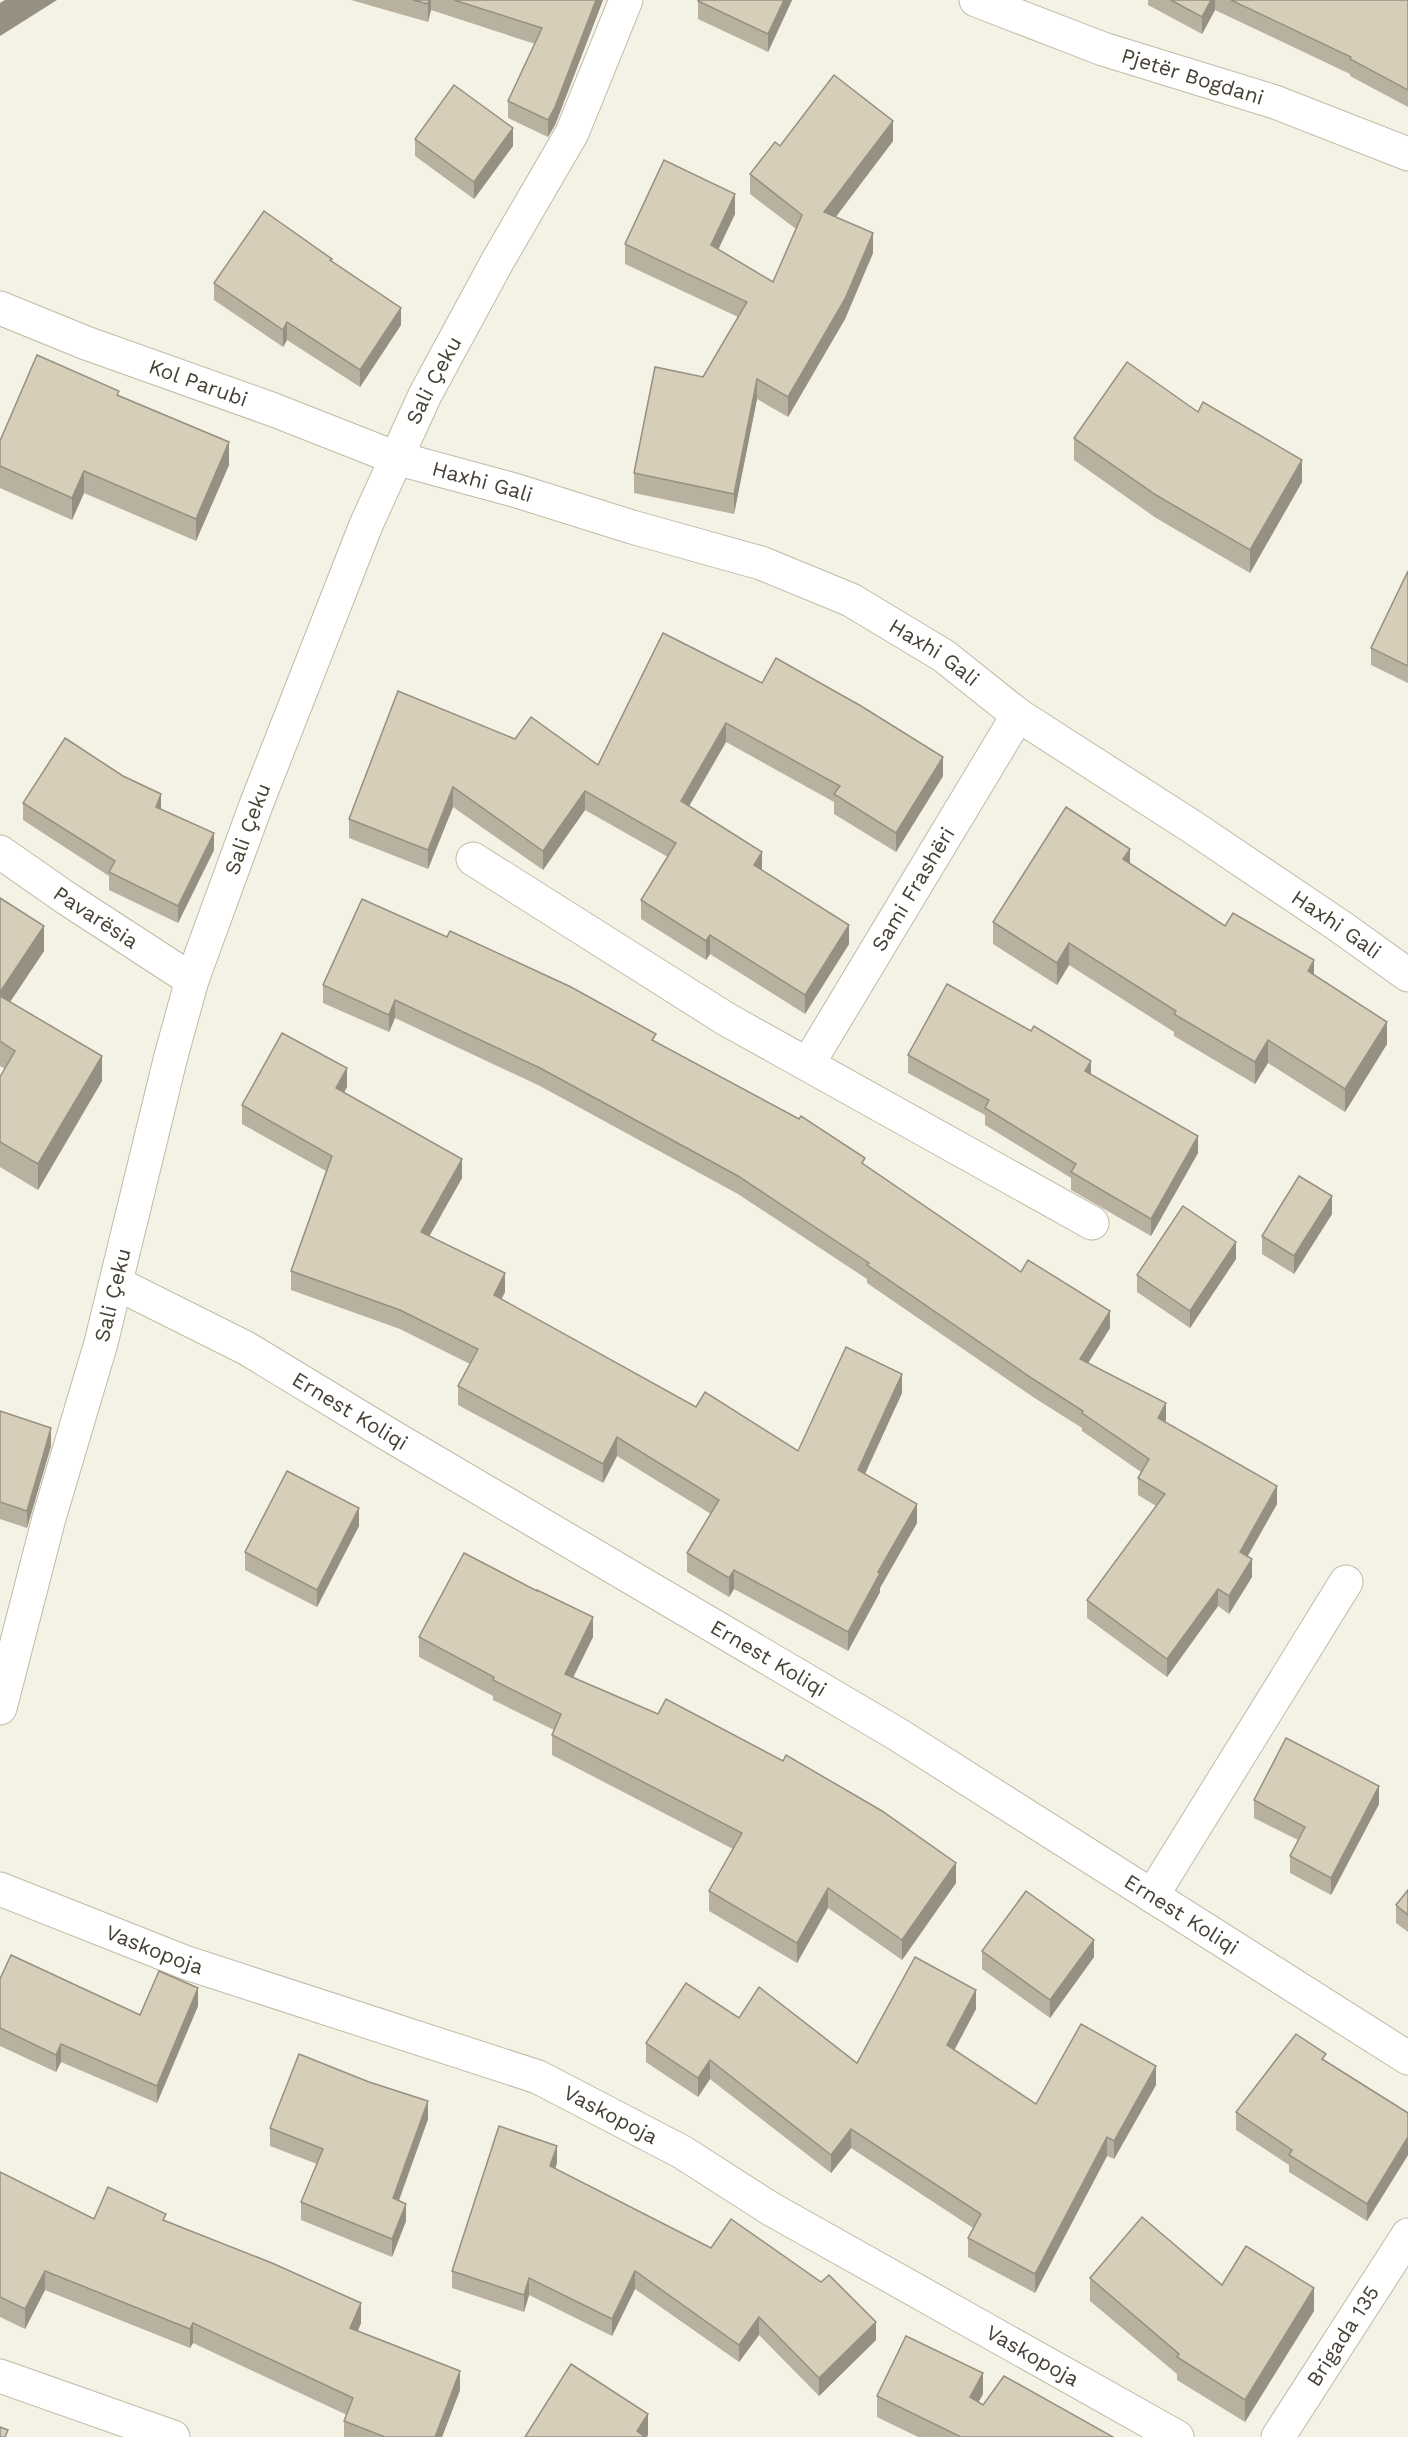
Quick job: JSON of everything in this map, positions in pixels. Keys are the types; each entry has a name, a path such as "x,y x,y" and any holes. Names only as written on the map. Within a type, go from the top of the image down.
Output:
{"street":[{"name":"Sali Çeku","path":"0,1708 49,1518 117,1283 171,1056 192,980 256,805 366,525 396,458 425,395 464,322 572,133 626,0"},
{"name":"Pjetër Bogdani","path":"976,0 1102,49 1275,102 1408,154"},
{"name":"Kol Parubi","path":"0,308 86,343 273,410 396,458"},
{"name":"Haxhi Gali","path":"396,458 514,490 632,527 761,563 851,600 944,656 1017,715 1194,828 1408,975"},
{"name":"Sami Frashëri","path":"808,1064 1017,715"},
{"name":"Pavarësia","path":"0,852 192,980"},
{"path":"473,859 726,1019 1092,1223"},
{"name":"Ernest Koliqi","path":"117,1283 246,1348 391,1437 897,1734 1408,2058"},
{"path":"1152,1896 1346,1582"},
{"name":"Vaskopoja","path":"0,1888 187,1963 538,2077 682,2152 771,2209 1177,2437"},
{"name":"Brigada 135","path":"1278,2437 1408,2235"},
{"path":"0,2376 173,2437"}],"building":[{"path":"413,0 429,0 428,4"},
{"path":"454,0 596,0 548,120 508,101 542,28"},
{"path":"698,0 784,0 768,34"},
{"path":"1171,0 1211,0 1202,17"},
{"path":"1231,0 1408,0 1408,90 1350,59 1351,57"},
{"path":"834,75 893,121 824,212 873,233 845,299 788,397 757,379 734,494 634,473 655,367 703,377 747,302 625,244 664,160 735,194 711,245 773,282 802,215 750,174 775,142 780,146"},
{"path":"454,85 513,128 474,182 415,139"},
{"path":"264,211 332,259 330,260 401,308 360,370 287,322 283,330 214,283"},
{"path":"37,355 119,391 117,395 229,442 196,519 84,471 72,498 0,466 0,441"},
{"path":"1127,362 1198,412 1203,402 1302,460 1250,550 1156,495 1074,438"},
{"path":"1408,571 1408,666 1371,648"},
{"path":"663,633 762,683 776,658 861,706 943,757 896,833 834,794 840,786 726,723 681,801 762,852 754,865 849,925 805,995 710,935 706,941 641,900 676,843 585,791 543,851 453,787 428,850 349,819 398,691 515,739 531,717 598,765"},
{"path":"65,738 123,776 161,794 156,807 214,833 178,906 109,872 115,861 23,803"},
{"path":"1066,807 1130,849 1123,859 1225,926 1233,913 1314,960 1308,971 1387,1022 1345,1089 1268,1040 1255,1062 1174,1014 1176,1011 1069,943 1057,963 993,922"},
{"path":"0,898 44,926 0,992"},
{"path":"362,899 447,937 450,931 571,987 656,1034 652,1040 799,1119 801,1116 865,1158 862,1163 1021,1272 1028,1260 1110,1311 1080,1359 1166,1403 1158,1418 1277,1486 1240,1552 1252,1559 1229,1596 1218,1589 1167,1659 1087,1600 1165,1494 1138,1478 1149,1459 1082,1413 1083,1411 867,1265 869,1263 738,1176 540,1068 395,1000 389,1015 323,985"},
{"path":"947,984 1031,1031 1034,1026 1091,1061 1085,1071 1198,1136 1151,1219 1071,1172 1076,1164 985,1108 989,1100 908,1055"},
{"path":"0,996 102,1056 38,1164 0,1142 0,1077 15,1051 0,1041"},
{"path":"282,1033 347,1068 336,1088 462,1159 421,1232 505,1273 494,1295 696,1407 705,1392 798,1451 846,1347 902,1374 858,1470 917,1504 878,1572 880,1573 848,1632 734,1570 729,1578 687,1553 719,1500 617,1437 603,1464 458,1386 478,1349 400,1310 291,1271 332,1156 242,1105"},
{"path":"1299,1176 1332,1196 1294,1256 1262,1236"},
{"path":"1183,1206 1236,1242 1190,1311 1137,1275"},
{"path":"0,1411 51,1428 27,1511 0,1502"},
{"path":"287,1471 359,1508 317,1590 245,1552"},
{"path":"464,1553 593,1617 565,1674 658,1714 666,1699 783,1761 786,1755 882,1811 956,1863 902,1940 828,1888 797,1943 709,1891 742,1833 552,1735 561,1714 493,1680 494,1677 419,1637"},
{"path":"1286,1738 1379,1786 1331,1878 1290,1856 1305,1827 1254,1800"},
{"path":"1408,1890 1408,1915 1396,1905"},
{"path":"1026,1891 1094,1940 1050,2000 982,1951"},
{"path":"11,1955 140,2015 159,1971 198,1988 157,2086 61,2044 56,2055 0,2028 0,1979"},
{"path":"915,1957 976,1990 947,2045 1036,2104 1081,2024 1156,2066 1114,2141 1107,2137 1035,2274 968,2238 981,2214 851,2129 831,2155 710,2060 698,2078 646,2043 686,1983 739,2018 759,1987 857,2063"},
{"path":"1296,2034 1326,2054 1322,2059 1408,2113 1408,2137 1367,2204 1289,2155 1292,2150 1236,2112"},
{"path":"299,2054 369,2082 428,2101 393,2198 406,2204 392,2239 301,2202 323,2149 270,2128"},
{"path":"499,2126 557,2146 550,2166 711,2248 731,2219 821,2282 829,2275 876,2322 819,2378 759,2317 739,2345 635,2271 612,2319 529,2278 524,2295 452,2271"},
{"path":"0,2172 94,2219 108,2187 166,2214 163,2220 272,2263 361,2303 350,2328 460,2371 435,2437 385,2437 344,2421 353,2398 193,2323 190,2329 45,2271 25,2309 0,2297"},
{"path":"1142,2217 1222,2285 1246,2246 1314,2288 1245,2400 1177,2357 1179,2354 1090,2278"},
{"path":"906,2336 983,2373 970,2397 983,2405 1004,2376 1113,2437 961,2437 877,2396"},
{"path":"571,2364 648,2414 637,2431 645,2437 525,2437"},
{"path":"0,2427 8,2430 5,2437 0,2437"}]}
